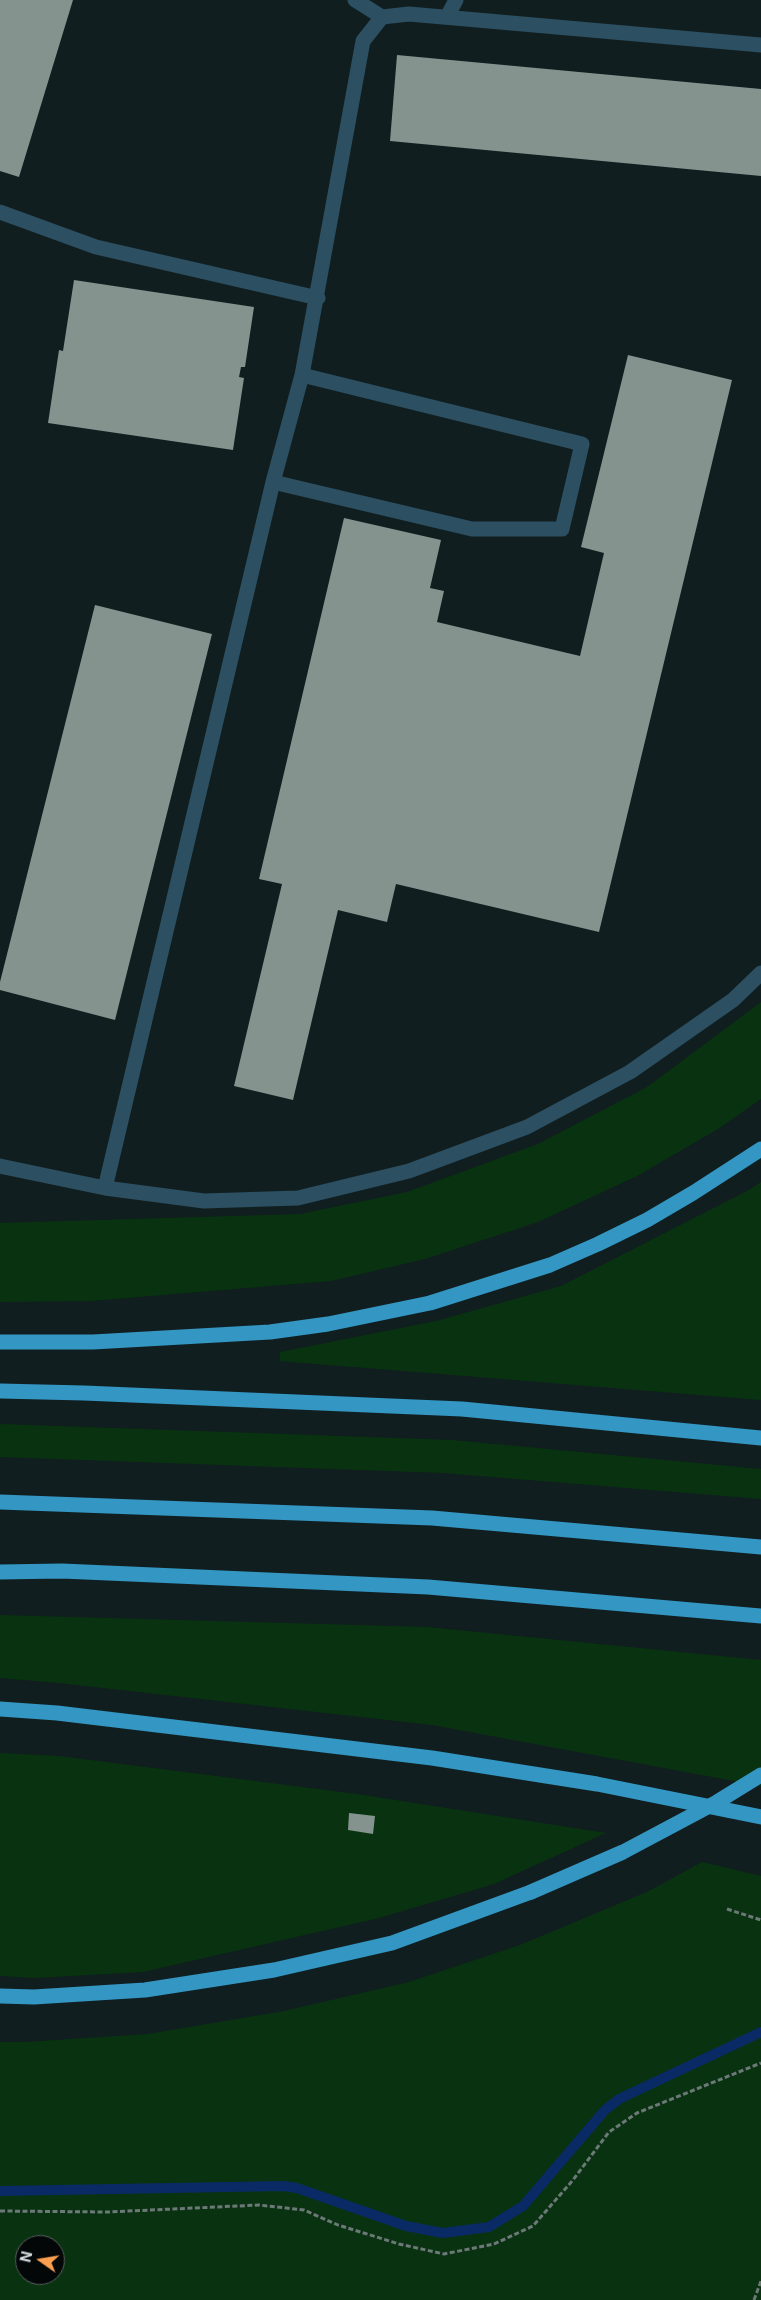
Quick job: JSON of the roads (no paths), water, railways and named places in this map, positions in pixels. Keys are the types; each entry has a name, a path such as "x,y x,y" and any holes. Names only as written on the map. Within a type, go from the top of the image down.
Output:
{"highway":[{"path":"0,1342 93,1342 270,1332 328,1324 430,1303 541,1268 598,1244 686,1198 761,1149"},
{"path":"0,1391 94,1393 462,1409 761,1438"},
{"path":"0,1502 70,1503 432,1518 761,1547"},
{"path":"0,1572 62,1571 428,1587 761,1616"},
{"path":"0,1709 57,1712 432,1758 597,1784 761,1817"},
{"path":"0,1996 34,1997 145,1990 274,1970 392,1942 531,1892 623,1852 717,1802 761,1775"}],"lane":[{"path":"355,0 382,17 409,14 761,45"},
{"path":"447,17 456,0"},
{"path":"105,1188 273,482 302,375 318,298 363,41 382,17"},
{"path":"0,212 96,247 318,298"},
{"path":"273,482 472,529 562,529 582,444 302,375"},
{"path":"0,1166 105,1188 204,1201 298,1198 409,1171 527,1128 630,1072 733,1000 761,973"}],"waterway":[{"path":"0,2191 283,2186 297,2188 406,2226 443,2233 489,2227 523,2206 605,2110 619,2099 761,2032"}]}
